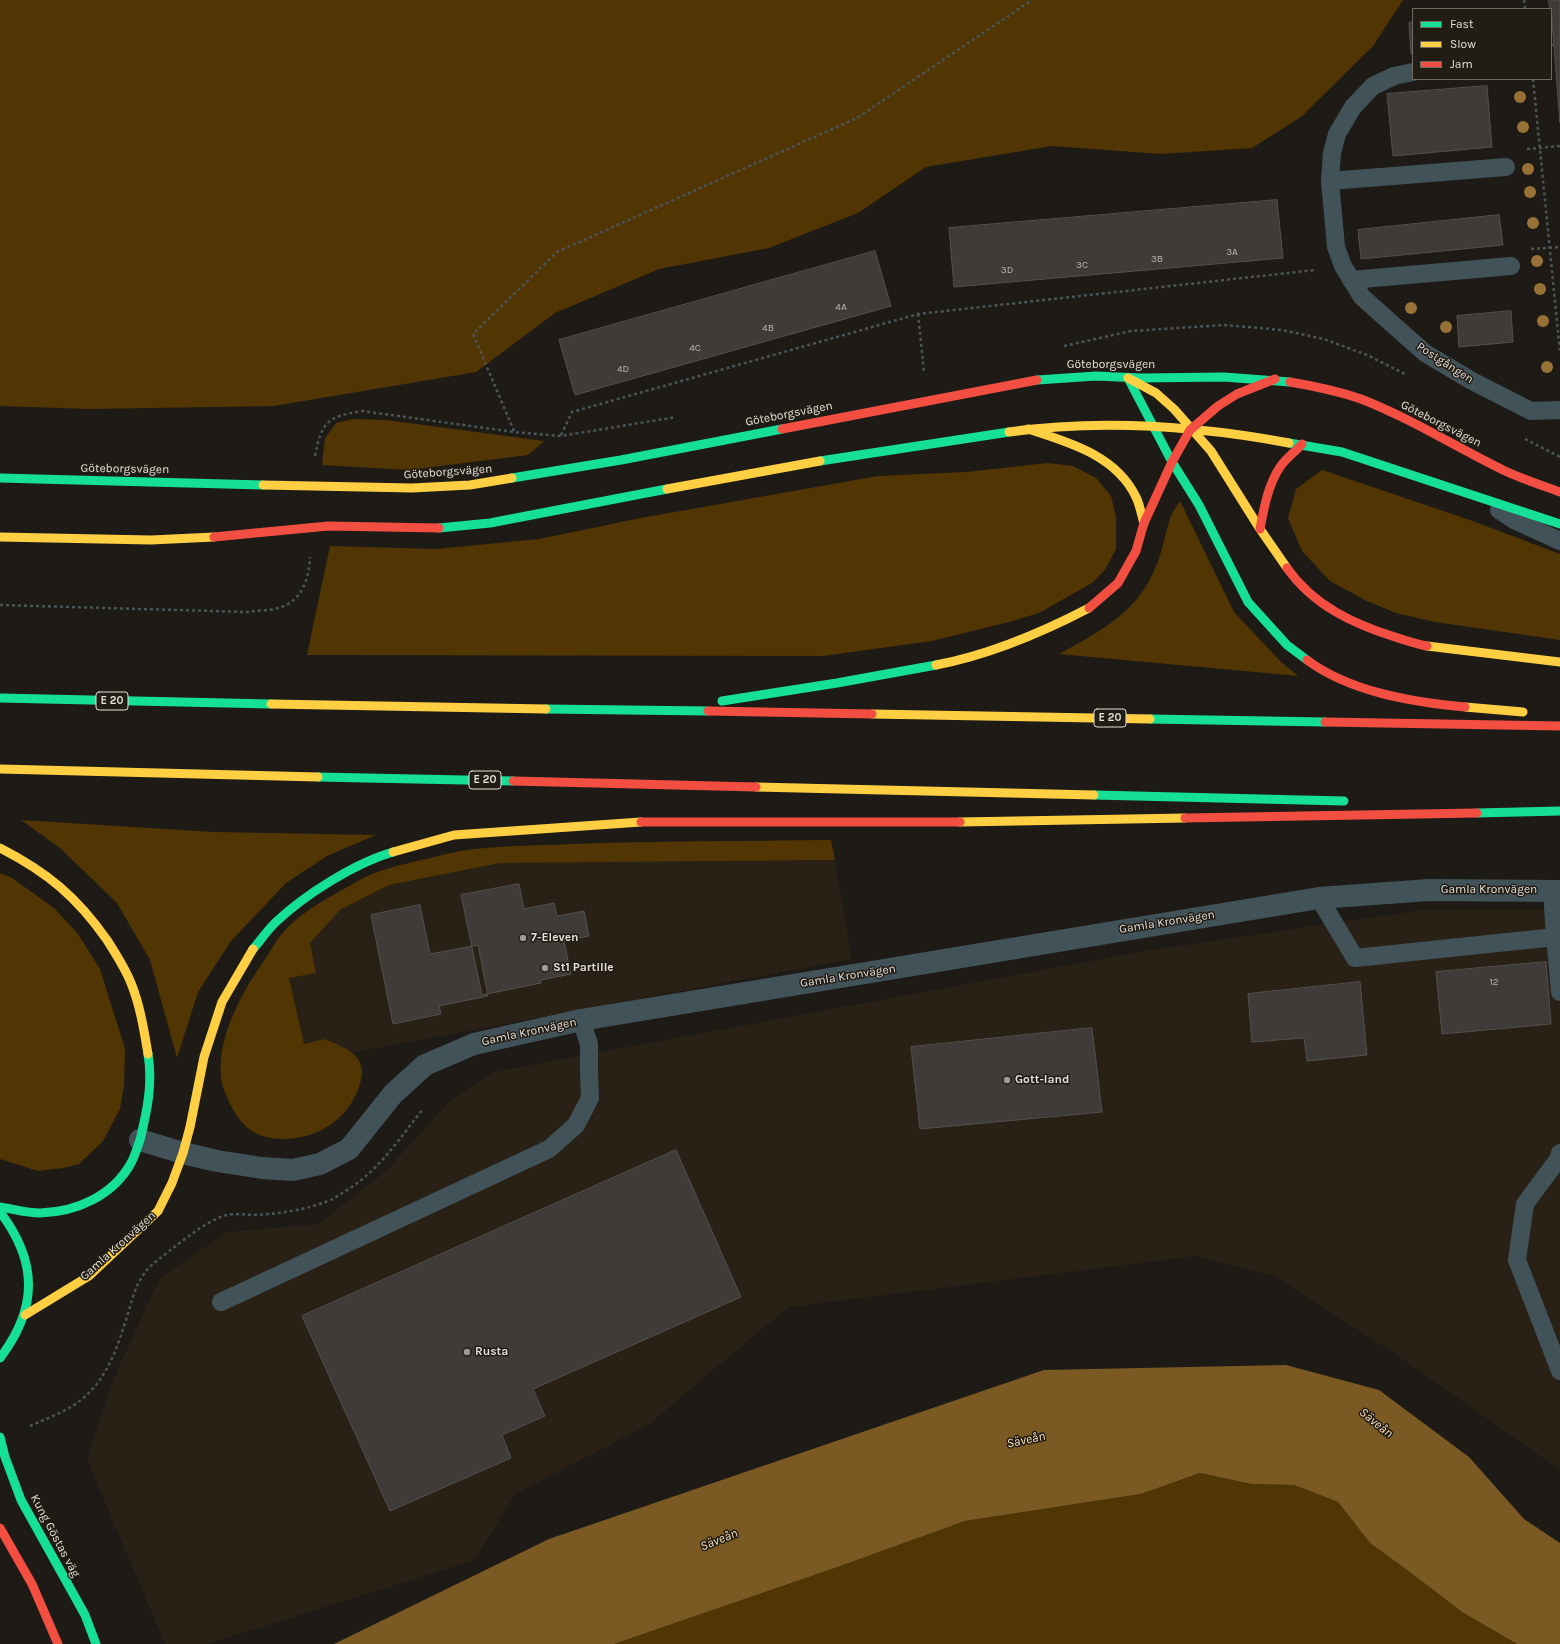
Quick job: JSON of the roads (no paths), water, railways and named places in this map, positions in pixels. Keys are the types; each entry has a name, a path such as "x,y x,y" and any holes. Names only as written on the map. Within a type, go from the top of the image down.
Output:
{"main road":[{"name":"Göteborgsvägen","path":"0,478 333,487 412,488 470,485 621,460 1023,382 1062,377 1096,376 1128,378 1215,376 1275,379 1313,386 1359,398 1411,420 1472,454 1526,481 1560,492"},
{"path":"1128,378 1172,462 1199,505 1248,602 1287,645 1315,666 1345,681 1378,692 1436,704 1529,713"},
{"path":"1128,378 1156,393 1174,409 1190,430 1211,451 1260,530 1296,581 1339,616 1366,628 1422,645 1560,662"},
{"path":"659,710 837,683 955,661 1052,628 1093,606 1118,583 1136,551 1144,523 1172,462 1190,430 1218,406 1237,394 1275,379"},
{"path":"0,537 151,540 230,536 328,526 444,528 490,523 547,513 633,495 858,454 1028,429 1094,425 1152,426 1246,435 1342,452 1560,524"},
{"path":"1028,429 1084,447 1103,459 1123,476 1136,495 1144,523"},
{"path":"1260,530 1267,495 1274,478 1281,466 1302,444"},
{"name":"E 20","path":"0,698 383,707 659,710 1560,726"},
{"name":"E 20","path":"0,769 1356,801"},
{"path":"1498,803 1560,803"},
{"path":"183,1153 190,1127 204,1057 222,1002 252,950 277,920 324,884 380,856 454,835 646,822 970,822 1560,811"},
{"path":"0,848 22,859 56,883 79,903 105,938 125,970 140,1011 150,1059 151,1079 148,1109 140,1140 131,1163 119,1180 108,1190 92,1200 74,1208 39,1213 0,1207"},
{"name":"Gamla Kronvägen","path":"25,1315 89,1276 158,1211 172,1184 183,1153"},
{"path":"0,1212 14,1229 25,1256 29,1286 25,1315 18,1334 0,1358"},
{"name":"Kung Göstas väg","path":"0,1437 5,1457 21,1500 85,1615 96,1644"},
{"path":"0,1528 21,1563 49,1621 58,1644"}],"street":[{"name":"Gamla Kronvägen","path":"140,1140 183,1153 217,1161 262,1168 293,1170 320,1164 349,1149 393,1094 425,1065 474,1044 581,1020 1319,898 1429,890 1556,891"}],"lane":[{"name":"Postgången","path":"1412,72 1394,76 1373,86 1353,107 1337,134 1332,153 1330,182 1336,247 1347,273 1362,297 1425,353 1472,381 1531,411 1560,410"},
{"path":"1330,182 1506,167"},
{"path":"1347,273 1512,266"},
{"path":"1482,498 1514,520 1560,541"},
{"path":"1556,891 1555,937 1560,992"},
{"path":"1319,898 1355,958 1555,937"},
{"path":"220,1302 549,1149 576,1125 590,1098 588,1074 589,1044 581,1020"},
{"path":"1560,1153 1559,1158 1525,1204 1517,1260 1560,1371"}],"water":[{"name":"Säveån","path":"1286,1365 1379,1390 1469,1457 1524,1519 1560,1543 1560,1644 1517,1644 1462,1612 1370,1543 1338,1502 1294,1485 1251,1484 1200,1473 1141,1494 965,1521 832,1569 614,1644 334,1644 549,1539 1044,1370"}],"place":[{"name":"7-Eleven","path":"523,938"},
{"name":"St1 Partille","path":"545,968"},
{"name":"Gott-land","path":"1007,1080"},
{"name":"Rusta","path":"467,1352"}]}
